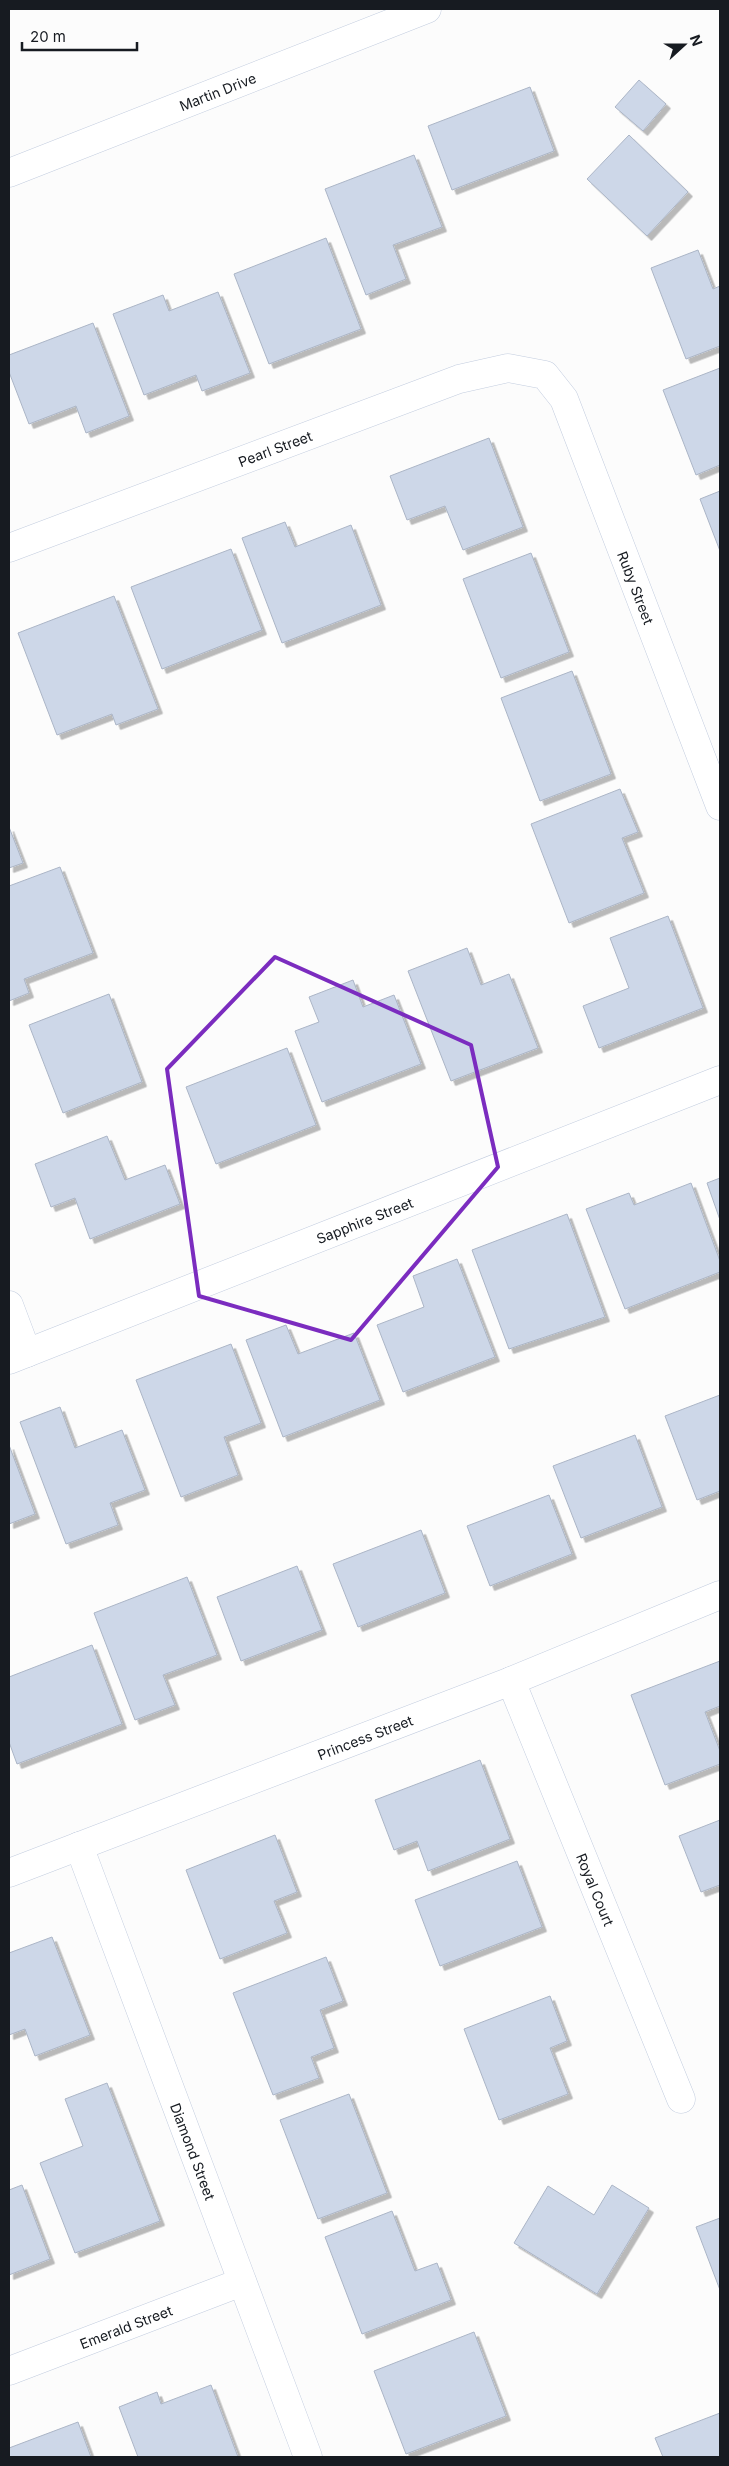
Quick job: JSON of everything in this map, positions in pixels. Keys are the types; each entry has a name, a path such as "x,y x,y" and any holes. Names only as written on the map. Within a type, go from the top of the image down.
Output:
{"street":[{"name":"Martin Drive","path":"9,174 427,9"},
{"name":"Pearl Street","path":"9,548 459,380 508,368 544,375"},
{"name":"Ruby Street","path":"544,375 564,399 720,806"},
{"name":"Sapphire Street","path":"18,1357 720,1080"},
{"path":"9,1305 18,1357"},
{"name":"Princess Street","path":"9,1873 511,1681 720,1595"},
{"name":"Royal Court","path":"511,1681 681,2099"},
{"name":"Diamond Street","path":"79,1846 308,2457"},
{"name":"Emerald Street","path":"9,2371 242,2282"}],"highlighted area":[{"path":"275,957 471,1045 498,1167 351,1340 199,1296 167,1069"}],"building":[{"path":"639,80 666,104 643,131 615,107"},
{"path":"530,87 554,151 452,190 428,126"},
{"path":"629,135 688,192 647,236 587,179"},
{"path":"414,155 442,227 393,245 406,279 366,295 325,189"},
{"path":"326,238 361,329 269,364 234,274"},
{"path":"698,250 713,289 720,286 720,346 686,359 651,268"},
{"path":"218,292 250,373 202,391 196,375 144,395 113,314 163,295 169,311"},
{"path":"93,323 129,416 86,433 76,406 29,424 9,372 9,355"},
{"path":"720,368 720,465 696,475 663,390"},
{"path":"489,438 523,527 463,550 445,506 407,520 390,476"},
{"path":"720,491 720,551 700,499"},
{"path":"285,522 295,547 351,525 381,605 282,643 242,538"},
{"path":"231,549 262,630 162,669 131,587"},
{"path":"531,553 569,652 501,678 463,579"},
{"path":"114,596 158,709 116,725 112,714 57,735 18,633"},
{"path":"572,671 611,774 540,801 501,698"},
{"path":"620,789 638,832 622,838 644,893 569,923 531,824"},
{"path":"9,827 23,863 9,868"},
{"path":"60,867 93,953 24,979 29,993 9,1001 9,886"},
{"path":"668,916 703,1008 599,1048 583,1006 629,988 610,938"},
{"path":"467,948 481,985 509,974 538,1048 451,1081 408,971"},
{"path":"353,980 363,1007 394,995 421,1064 322,1102 295,1031 319,1022 309,997"},
{"path":"109,994 142,1082 63,1113 29,1025"},
{"path":"287,1048 316,1125 216,1164 186,1087"},
{"path":"107,1136 125,1180 165,1165 180,1204 90,1239 75,1198 51,1207 35,1164"},
{"path":"720,1178 720,1220 707,1183"},
{"path":"691,1183 720,1261 720,1272 625,1309 586,1209 629,1193 634,1205"},
{"path":"567,1214 605,1317 509,1349 472,1250"},
{"path":"457,1259 495,1357 403,1392 377,1325 424,1307 413,1276"},
{"path":"286,1325 298,1354 354,1333 380,1400 283,1437 246,1340"},
{"path":"231,1344 261,1423 224,1437 238,1475 181,1497 136,1380"},
{"path":"720,1395 720,1491 697,1500 665,1416"},
{"path":"60,1407 75,1448 122,1430 145,1490 110,1503 118,1525 66,1544 20,1422"},
{"path":"635,1435 662,1507 581,1538 553,1466"},
{"path":"9,1445 35,1514 9,1524"},
{"path":"549,1495 572,1554 490,1586 467,1526"},
{"path":"421,1530 445,1593 358,1627 333,1564"},
{"path":"297,1566 322,1630 241,1661 217,1597"},
{"path":"187,1577 217,1655 163,1675 175,1705 135,1720 94,1613"},
{"path":"92,1645 122,1724 17,1764 9,1742 9,1677"},
{"path":"720,1661 720,1706 705,1712 720,1751 720,1764 665,1785 631,1695"},
{"path":"480,1760 510,1839 428,1871 417,1841 394,1850 375,1800"},
{"path":"720,1820 720,1885 701,1892 679,1836"},
{"path":"275,1835 297,1892 274,1901 287,1933 220,1959 186,1870"},
{"path":"517,1861 542,1927 440,1966 415,1900"},
{"path":"52,1937 90,2035 35,2056 25,2029 9,2035 9,1953"},
{"path":"326,1957 343,2001 320,2010 334,2048 311,2057 319,2078 273,2095 233,1993"},
{"path":"550,1996 567,2041 550,2048 568,2094 499,2120 464,2029"},
{"path":"107,2083 160,2221 75,2253 40,2163 83,2146 65,2099"},
{"path":"349,2094 387,2193 318,2219 280,2120"},
{"path":"22,2185 50,2259 9,2275 9,2190"},
{"path":"612,2185 649,2208 597,2294 514,2243 548,2186 594,2215"},
{"path":"392,2211 415,2271 437,2263 451,2300 362,2334 325,2237"},
{"path":"720,2218 720,2290 696,2227"},
{"path":"474,2332 506,2416 406,2454 374,2371"},
{"path":"211,2385 238,2457 138,2457 119,2407 157,2392 161,2404"},
{"path":"720,2413 720,2457 663,2457 655,2438"},
{"path":"78,2422 91,2457 9,2457 9,2448"}]}
